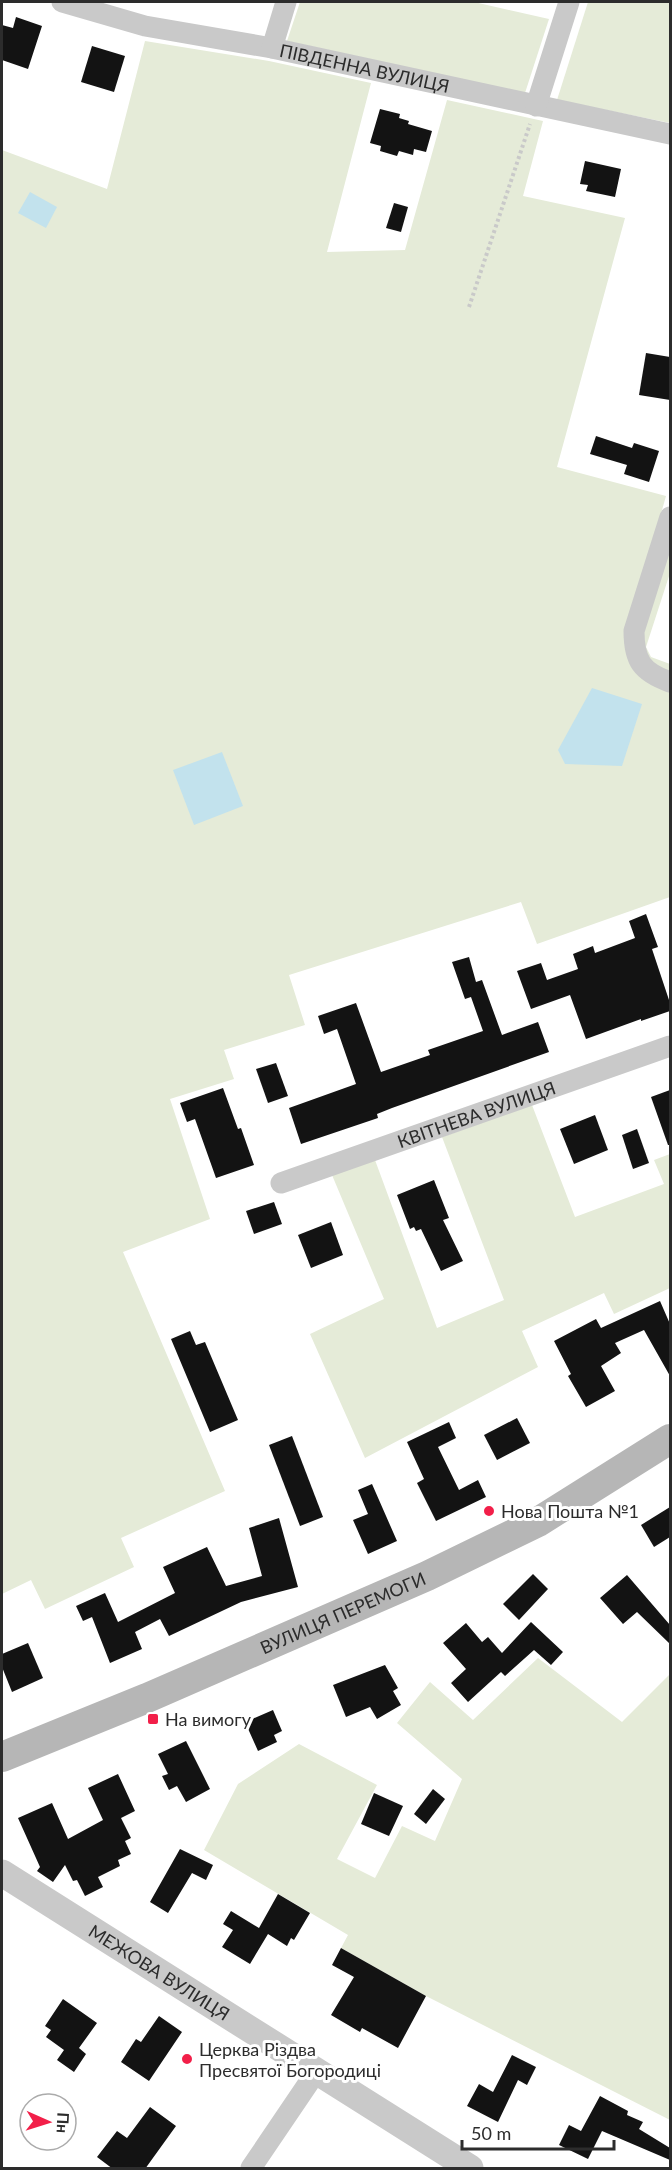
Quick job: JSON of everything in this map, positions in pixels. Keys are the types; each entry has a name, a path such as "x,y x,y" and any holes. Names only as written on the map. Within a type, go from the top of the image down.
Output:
{"main road":[{"name":"ВУЛИЦЯ ПЕРЕМОГИ","path":"2,1757 147,1698 427,1576 538,1522 670,1439"}],"street":[{"name":"ПІВДЕННА ВУЛИЦЯ","path":"62,2 145,27 272,48 670,134"},
{"path":"272,48 286,2"},
{"path":"536,106 569,2"},
{"path":"670,517 634,631 634,650 642,667 670,682"},
{"name":"КВІТНЕВА ВУЛИЦЯ","path":"281,1183 670,1046"},
{"name":"МЕЖОВА ВУЛИЦЯ","path":"2,1873 470,2169"},
{"path":"250,2169 316,2072"}],"path":[{"path":"469,307 536,106"}],"green space":[{"path":"300,2 474,2 549,19 525,93 287,41"},
{"path":"588,2 670,2 670,123 557,100"},
{"path":"145,41 269,61 371,83 327,252 405,250 447,100 543,121 523,196 625,218 557,467 666,496 628,630 670,689 670,897 537,944 521,902 289,975 305,1025 224,1050 234,1079 170,1099 210,1219 123,1252 225,1491 121,1538 134,1567 45,1609 31,1580 2,1594 2,150 107,189"},
{"path":"670,539 670,573 646,647 651,657 670,664 670,677 647,663 640,631"},
{"path":"532,1105 575,1217 664,1184 654,1160 670,1154 670,1288 614,1314 604,1293 522,1331 538,1367 365,1458 310,1334 384,1299 332,1175 375,1160 437,1328 504,1300 442,1137"},
{"path":"538,1658 622,1722 670,1674 670,2120 426,1996 341,1948 348,1935 204,1850 238,1784 299,1744 377,1785 337,1859 375,1878 402,1826 435,1841 462,1779 397,1723 430,1682 473,1720"}],"water":[{"path":"30,192 57,207 46,228 18,213"},
{"path":"592,688 642,704 622,766 565,764 558,750"},
{"path":"222,752 243,806 194,825 173,770"}],"building":[{"path":"16,17 42,26 28,69 2,60 2,25 13,28"},
{"path":"92,46 125,56 114,92 81,82"},
{"path":"380,109 400,114 399,118 409,121 408,124 432,131 426,152 414,149 413,155 399,151 397,156 380,151 381,146 370,143"},
{"path":"585,161 621,169 615,197 586,191 588,185 580,184"},
{"path":"394,203 408,207 401,232 386,228"},
{"path":"646,353 670,357 670,400 639,395"},
{"path":"596,436 632,448 634,443 659,451 649,482 624,474 627,465 590,454"},
{"path":"646,914 658,947 652,949 670,1003 670,1011 586,1039 570,995 531,1009 517,971 541,963 547,980 578,969 573,954 593,946 595,953 635,938 629,921"},
{"path":"469,957 476,982 482,980 502,1035 538,1022 549,1052 392,1108 377,1114 378,1118 301,1144 289,1108 356,1084 337,1029 324,1034 318,1016 356,1003 381,1072 430,1055 428,1050 483,1031 471,997 465,999 452,962"},
{"path":"276,1063 288,1096 268,1103 256,1069"},
{"path":"223,1088 254,1165 216,1178 195,1119 187,1122 180,1103"},
{"path":"670,1090 670,1145 668,1145 651,1097"},
{"path":"595,1115 608,1150 574,1164 560,1129"},
{"path":"637,1129 649,1163 633,1169 622,1135"},
{"path":"434,1180 449,1218 443,1220 463,1261 441,1271 421,1229 416,1231 414,1227 410,1229 397,1195"},
{"path":"274,1202 282,1224 254,1234 246,1211"},
{"path":"331,1222 343,1255 311,1268 298,1235"},
{"path":"660,1301 670,1324 670,1376 644,1330 615,1343 621,1353 601,1366 615,1391 586,1407 568,1376 571,1374 554,1341 596,1319 601,1328"},
{"path":"190,1331 196,1345 205,1342 238,1420 210,1432 171,1339"},
{"path":"517,1418 530,1443 497,1460 484,1435"},
{"path":"449,1422 456,1438 438,1447 459,1490 478,1480 486,1497 436,1521 417,1483 424,1479 407,1442"},
{"path":"292,1436 323,1517 300,1526 269,1445"},
{"path":"372,1484 397,1541 368,1554 353,1520 368,1514 358,1490"},
{"path":"670,1507 670,1537 654,1547 641,1525"},
{"path":"279,1518 298,1587 241,1602 169,1636 160,1619 135,1632 142,1649 110,1663 92,1617 83,1621 76,1606 105,1593 118,1622 175,1593 163,1567 207,1547 226,1586 262,1576 249,1528"},
{"path":"533,1574 548,1589 519,1620 503,1604"},
{"path":"627,1575 670,1625 670,1644 637,1612 623,1624 600,1598"},
{"path":"531,1622 563,1652 551,1665 534,1650 505,1676 501,1672 468,1702 451,1683 466,1669 443,1643 466,1623 482,1642 488,1637 502,1653"},
{"path":"28,1643 43,1678 12,1692 2,1667 2,1654"},
{"path":"385,1665 398,1688 393,1691 401,1705 377,1719 370,1707 346,1717 333,1685"},
{"path":"273,1710 282,1731 274,1735 277,1742 258,1751 245,1722"},
{"path":"186,1741 210,1789 186,1802 177,1786 169,1790 162,1776 168,1774 158,1754"},
{"path":"118,1774 135,1811 121,1818 131,1838 125,1841 131,1854 118,1860 120,1866 98,1877 103,1887 85,1896 77,1880 73,1881 65,1865 53,1882 37,1871 40,1867 18,1818 52,1803 68,1839 103,1820 88,1788"},
{"path":"433,1789 445,1799 426,1824 414,1814"},
{"path":"374,1793 403,1806 389,1836 361,1824"},
{"path":"180,1849 213,1865 206,1880 192,1873 168,1913 150,1902"},
{"path":"278,1894 310,1913 294,1940 291,1938 287,1946 268,1934 250,1964 222,1947 233,1930 223,1924 231,1911 259,1928"},
{"path":"341,1948 426,1996 398,2048 362,2028 360,2032 331,2015 354,1977 332,1965"},
{"path":"63,1999 97,2023 79,2048 86,2054 74,2072 57,2060 64,2050 46,2037 51,2030 45,2026"},
{"path":"159,2016 182,2032 149,2081 121,2062 136,2039 141,2042"},
{"path":"512,2055 536,2067 527,2085 518,2080 498,2122 467,2106 479,2084 493,2092"},
{"path":"600,2096 628,2111 627,2115 643,2122 639,2129 670,2148 670,2160 602,2131 588,2159 559,2145 569,2125 581,2131"},
{"path":"150,2107 176,2126 145,2169 113,2169 97,2157 117,2131 127,2138"}],"place":[{"name":"Нова Пошта №1","path":"489,1511"},
{"name":"На вимогу","path":"153,1719"},
{"name":"Церква Різдва Пресвятої Богородиці","path":"187,2059"}]}
